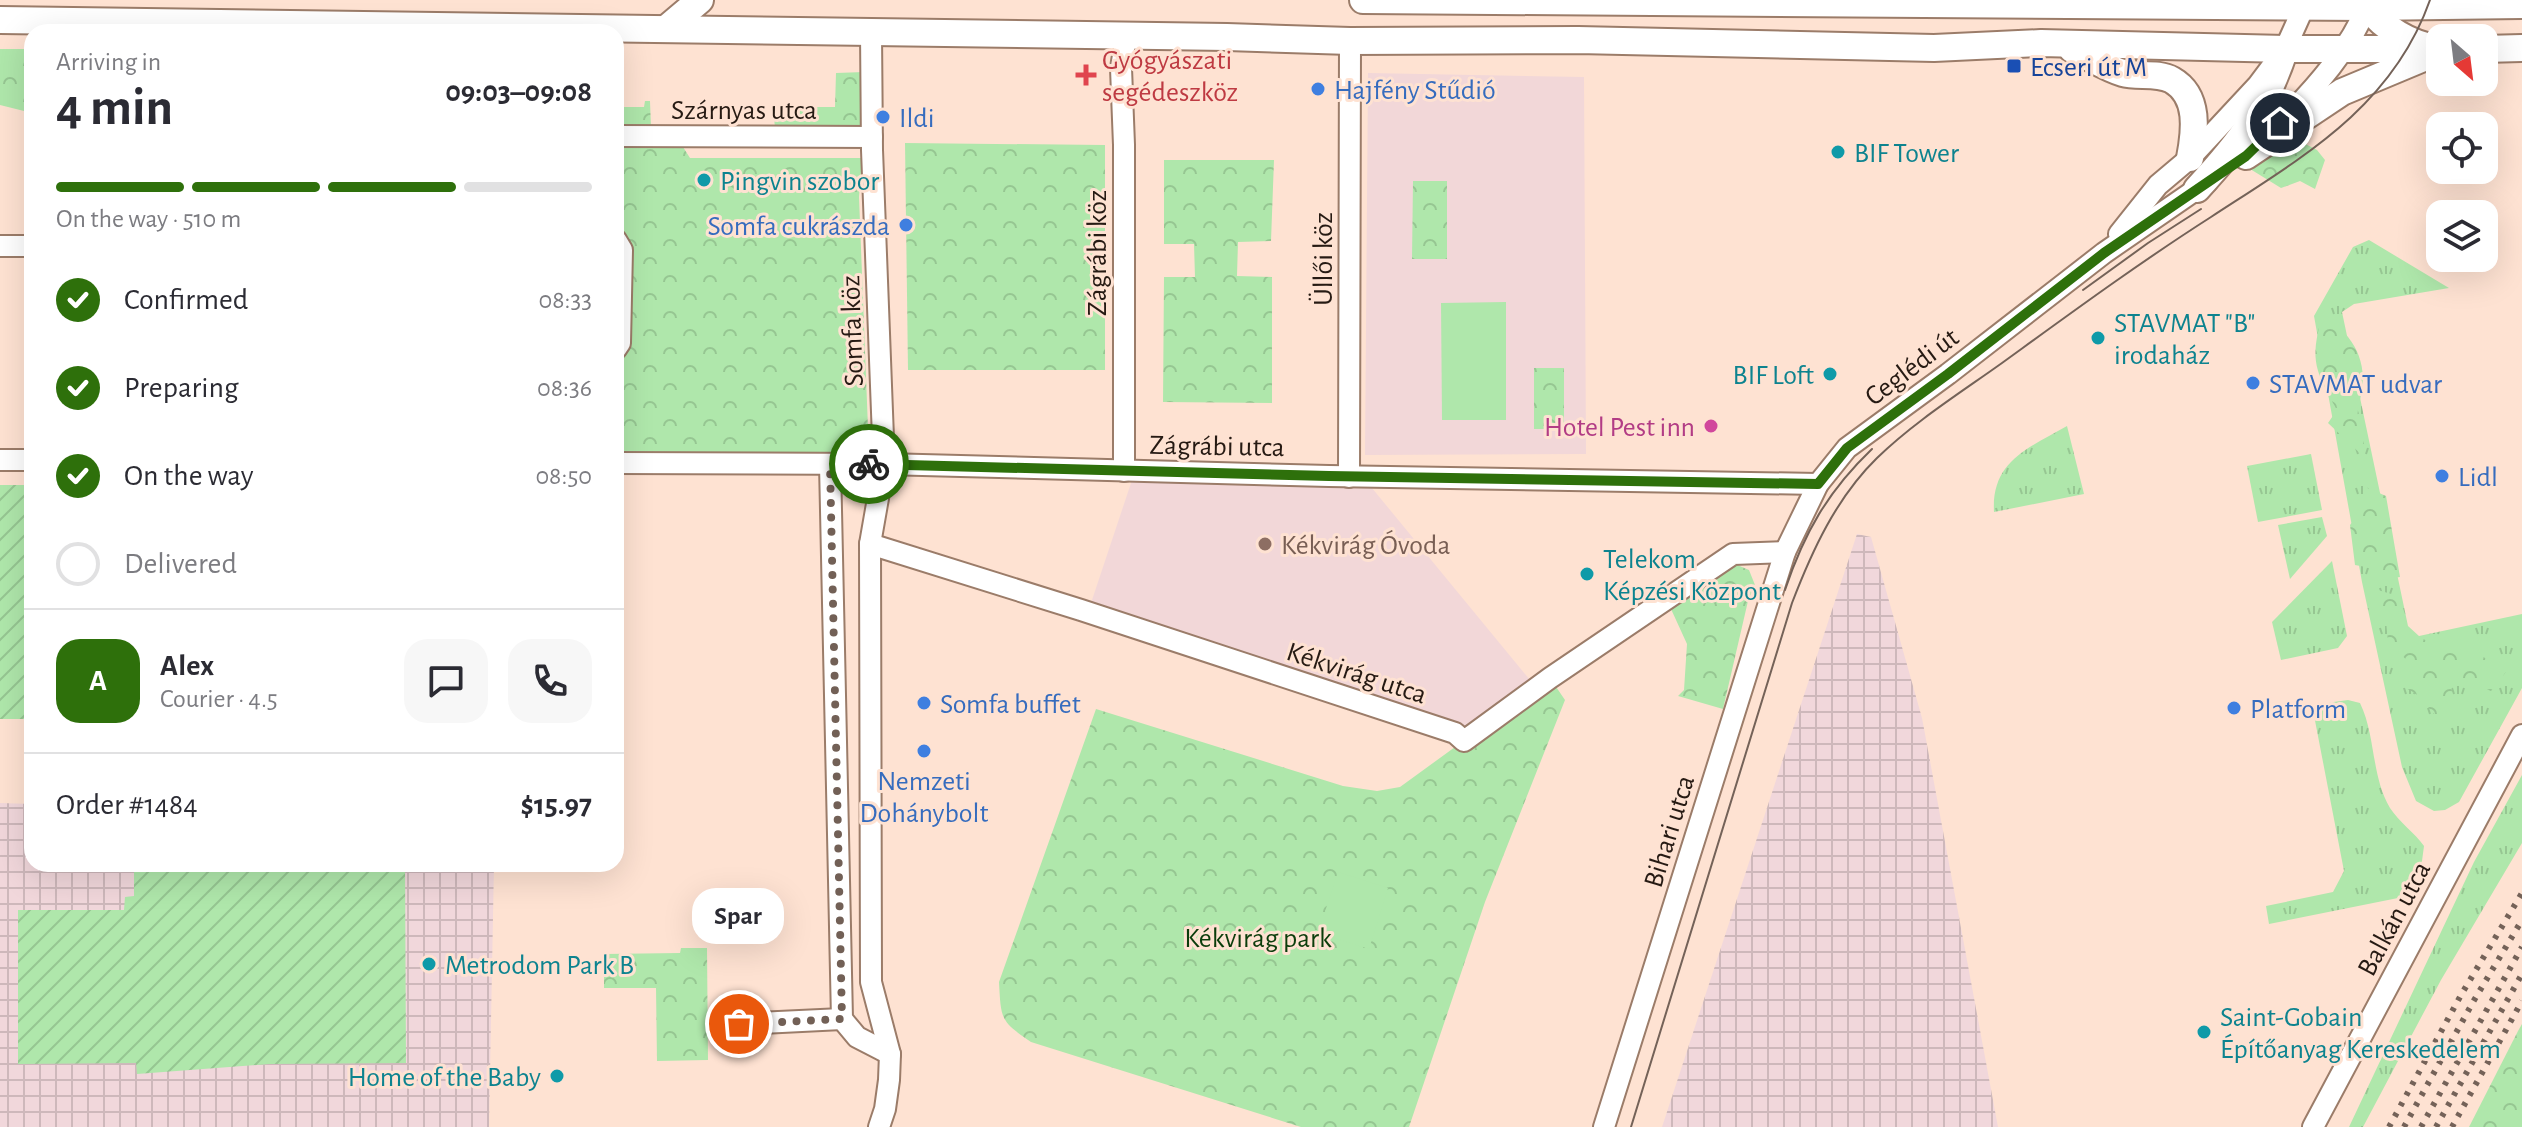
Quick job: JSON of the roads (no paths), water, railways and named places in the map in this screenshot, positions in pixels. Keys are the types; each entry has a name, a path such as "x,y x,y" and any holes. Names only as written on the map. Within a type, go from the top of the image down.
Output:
{"main road":[{"path":"667,28 700,0"},
{"path":"711,0 726,29"},
{"path":"1363,0 1909,2 2231,7 2367,2 2522,5"},
{"path":"2367,2 2389,28 2426,46"},
{"path":"2231,7 2268,25 2285,49"},
{"path":"0,20 334,24"},
{"path":"624,27 1350,41 1578,40 1934,48 2063,44 2426,50"},
{"path":"2063,44 2122,73 2171,79 2186,94 2194,114 2195,135 2190,158"},
{"path":"2498,49 2522,48"},
{"path":"2197,189 2249,128 2273,85 2285,49"},
{"path":"2246,156 2342,92 2426,56"}],"street":[{"name":"Ceglédi út","path":"1785,552 1818,484 1847,448 2104,253 2246,156 2317,85 2342,49 2367,2"},
{"name":"Ceglédi út","path":"2104,253 2158,185 2190,158 2258,85 2285,49 2306,4"},
{"name":"Somfa köz","path":"871,33 884,464 870,544 871,982 890,1054 885,1109 879,1127"},
{"name":"Zágrábi köz","path":"1124,471 1124,145 1121,68 1126,36"},
{"name":"Üllői köz","path":"1349,477 1350,41"},
{"name":"Szárnyas utca","path":"624,136 872,137"},
{"path":"0,246 24,246"},
{"path":"0,460 24,460"},
{"name":"Zágrábi utca","path":"624,463 884,464 1349,477 1818,484"},
{"path":"830,464 842,1019 857,1037 890,1054"},
{"name":"Kékvirág utca","path":"870,544 1440,728 1455,733 1464,741 1550,678 1733,554 1785,552"},
{"name":"Bihari utca","path":"1604,1127 1785,552"},
{"name":"Balkán utca","path":"2313,1127 2522,735"},
{"path":"739,1024 842,1019"}],"tram line":[{"path":"1631,1127 1792,603 1817,545 1849,490 1877,458 1938,408 2131,270 2278,173 2340,127 2368,101 2392,71 2413,38 2430,0"},
{"path":"2083,290 2201,209"},
{"path":"1785,590 1800,550 1819,514 1872,449"}],"railway":[{"path":"2389,1127 2461,995 2522,893"},
{"path":"2404,1127 2522,920"},
{"path":"2421,1127 2522,947"},
{"path":"2436,1127 2522,974"},
{"path":"2452,1127 2522,1001"}],"place":[{"name":"Ecseri út M","path":"2014,66"},
{"name":"Gyógyászati segédeszköz","path":"1086,75"},
{"name":"Hajfény Stűdió","path":"1318,89"},
{"name":"Ildi","path":"883,117"},
{"name":"BIF Tower","path":"1838,152"},
{"name":"Pingvin szobor","path":"704,180"},
{"name":"Somfa cukrászda","path":"906,225"},
{"name":"STAVMAT \"B\" irodaház","path":"2098,338"},
{"name":"BIF Loft","path":"1830,374"},
{"name":"STAVMAT udvar","path":"2253,383"},
{"name":"Hotel Pest inn","path":"1711,426"},
{"name":"Lidl","path":"2442,476"},
{"name":"Kékvirág Óvoda","path":"1265,544"},
{"name":"Telekom Képzési Központ","path":"1587,574"},
{"name":"Somfa buffet","path":"924,703"},
{"name":"Platform","path":"2234,708"},
{"name":"Nemzeti Dohánybolt","path":"924,751"},
{"name":"Metrodom Park B","path":"429,964"},
{"name":"Spar","path":"739,1024"},
{"name":"Saint-Gobain Építőanyag Kereskedelem","path":"2204,1032"},
{"name":"Home of the Baby","path":"557,1076"}],"park label":[{"name":"Kékvirág park","path":"1258,937"}]}
